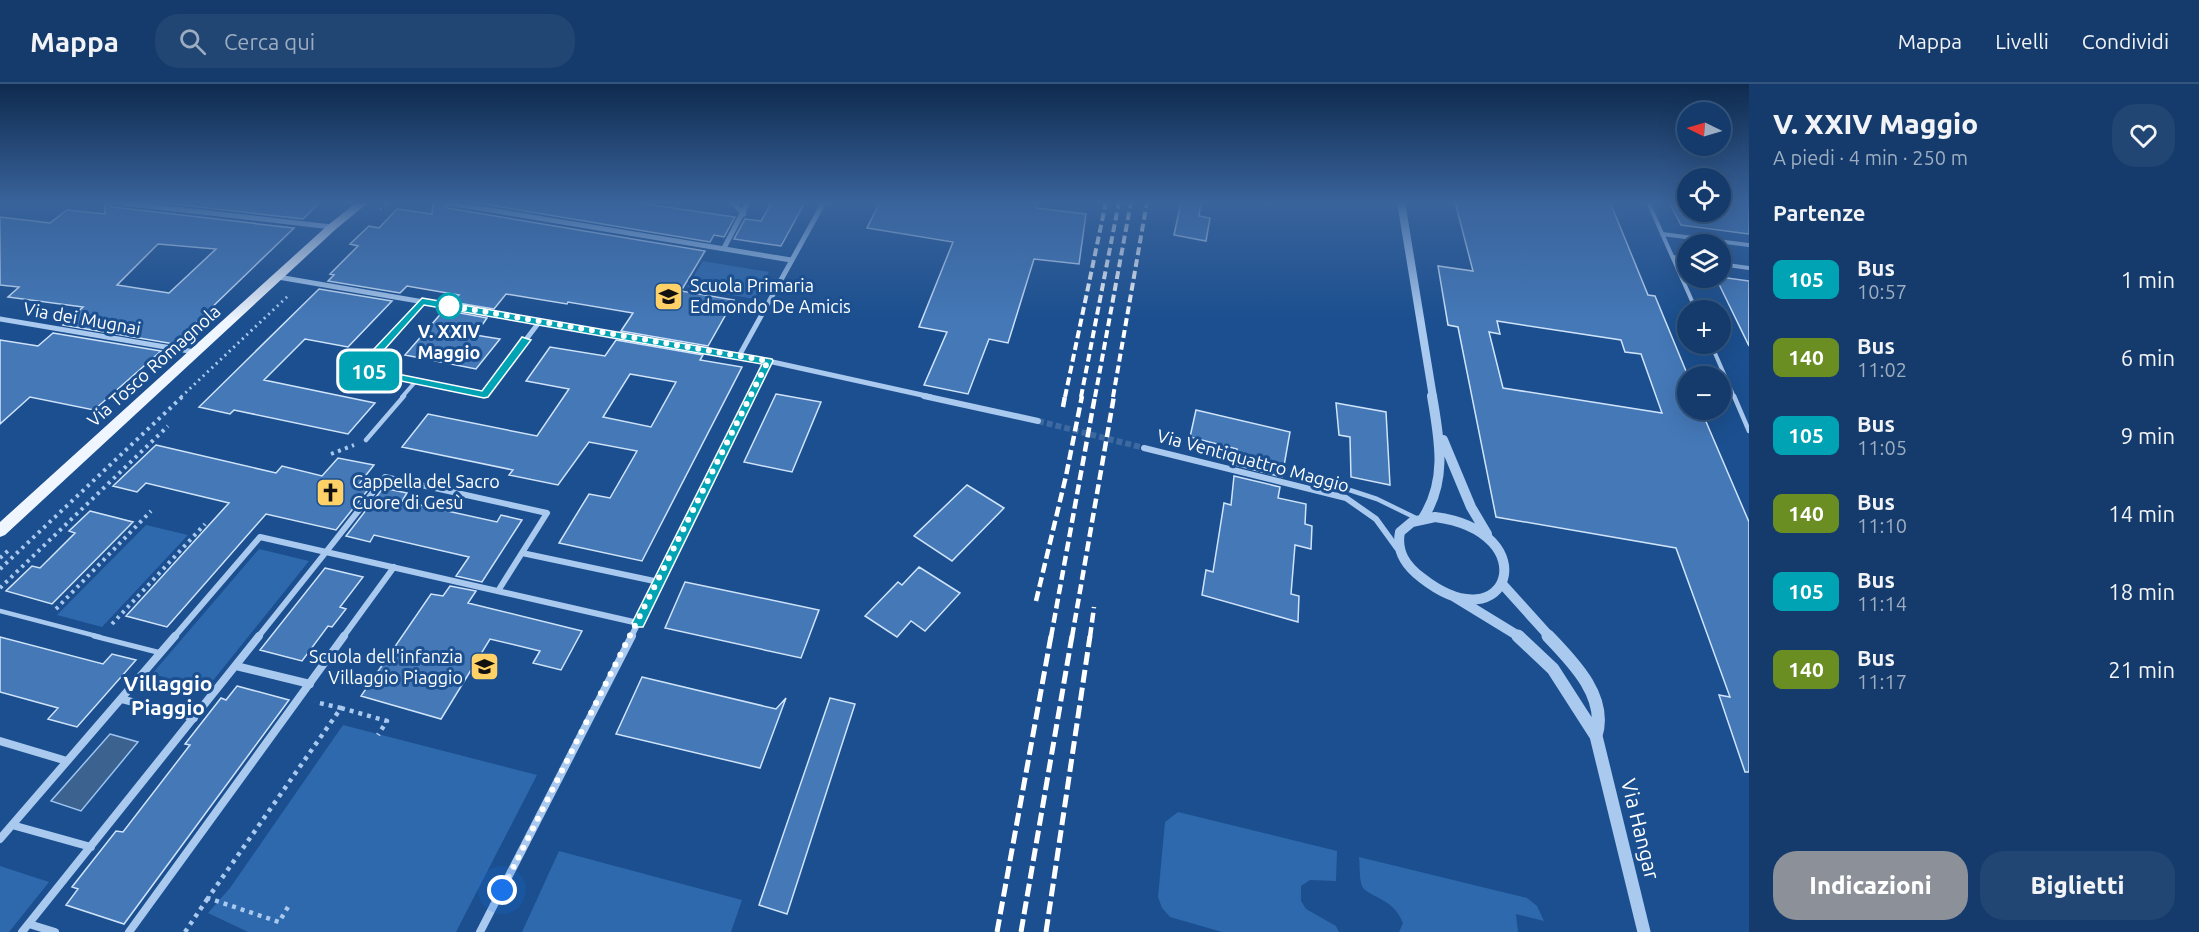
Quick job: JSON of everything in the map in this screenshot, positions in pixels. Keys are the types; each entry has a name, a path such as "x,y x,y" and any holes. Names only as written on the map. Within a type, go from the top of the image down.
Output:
{"main road":[{"name":"Via Tosco Romagnola","path":"0,531 316,242"}],"street":[{"path":"685,242 791,260"},
{"path":"724,248 728,242"},
{"path":"739,356 801,242"},
{"path":"1407,242 1438,430 1441,464 1433,503 1421,519 1401,531 1398,545 1400,555 1418,578 1453,596 1482,598 1498,592 1504,586 1507,568 1495,544 1471,507 1438,430"},
{"path":"278,277 768,361 840,375 1038,421"},
{"path":"422,301 360,370 484,395 540,321"},
{"name":"Via dei Mugnai","path":"0,319 195,352"},
{"path":"480,932 659,582 768,361"},
{"name":"Via Ventiquattro Maggio","path":"1144,448 1346,498 1379,520 1400,555"},
{"path":"22,932 385,477 547,513 498,591"},
{"path":"1421,519 1446,518 1465,524 1495,544"},
{"path":"0,839 260,537 638,623"},
{"path":"522,553 659,582"},
{"path":"129,932 394,567"},
{"name":"Via Hangar","path":"1504,586 1582,677 1596,704 1600,719 1596,736"},
{"name":"Via Hangar","path":"1453,596 1497,621 1534,647 1571,690 1596,736 1644,932"},
{"path":"236,666 310,684"},
{"path":"121,699 194,718"},
{"path":"0,741 67,761"},
{"path":"12,825 90,847"},
{"path":"29,924 55,932"}],"lane":[{"path":"1665,242 1691,300"},
{"path":"1722,242 1749,245"},
{"path":"1672,257 1677,258"},
{"path":"1731,266 1749,268"},
{"path":"1715,354 1749,430"},
{"path":"366,440 416,381"},
{"name":"Via Ventiquattro Maggio","path":"1313,478 1377,499 1421,519"},
{"path":"0,611 161,653"}],"path":[{"path":"0,569 303,281"},
{"path":"0,588 168,426"},
{"path":"331,454 366,440"},
{"path":"43,622 151,511"},
{"path":"99,638 205,524"},
{"path":"300,698 387,721 378,735"},
{"path":"185,932 341,708"},
{"path":"208,898 279,922 288,907"}],"shaded area":[{"path":"703,261 769,272 754,299 687,287"},
{"path":"146,525 188,535 102,627 57,615"},
{"path":"259,549 309,561 207,688 152,674"},
{"path":"343,725 537,775 456,932 248,932 208,913 230,888"},
{"path":"110,734 138,742 81,811 51,801"},
{"path":"1178,812 1337,851 1336,881 1310,880 1301,886 1301,901 1306,909 1336,926 1339,932 1222,932 1170,917 1162,908 1158,897 1165,822"},
{"path":"559,851 742,900 731,932 522,932"},
{"path":"1359,857 1527,898 1537,906 1544,921 1516,914 1518,932 1399,932 1403,923 1399,914 1362,886"},
{"path":"0,866 49,882 9,932 0,932"}],"building":[{"path":"0,242 280,242 174,344 63,325 83,307 8,297 19,287 0,285","holes":["158,244 216,249 169,293 117,285"]},
{"path":"353,242 648,242 705,251 681,291 734,300 708,346 621,331 633,313 506,294 494,309 452,302 459,295 407,286 400,293 328,281 334,275 330,274 358,246 350,244"},
{"path":"751,242 783,242 781,246"},
{"path":"950,242 1082,242 1079,264 1034,259 1008,343 989,339 968,394 924,385 947,332 919,327 953,242"},
{"path":"1465,242 1626,242 1648,295 1655,296 1684,366 1677,366 1677,420 1705,420 1749,522 1749,772 1745,772 1719,695 1730,697 1676,548 1496,517 1458,327 1448,325 1438,266 1473,271","holes":["1497,321 1621,340 1625,352 1641,354 1662,413 1503,388 1489,332 1500,334"]},
{"path":"1731,279 1749,281 1749,346 1731,309 1731,300 1727,300 1721,288 1731,288"},
{"path":"319,289 392,301 348,347 305,339 264,380 375,403 348,434 234,410 230,414 199,407"},
{"path":"444,310 487,318 475,335 500,339 476,369 405,355"},
{"path":"53,333 161,351 94,410 30,397 0,424 0,340 38,346"},
{"path":"616,340 703,355 700,360 742,367 642,561 559,543 589,494 610,498 637,451 589,442 558,485 509,475 513,470 402,447 428,414 537,436 569,389 526,381 550,347 605,356","holes":["630,374 676,382 651,427 603,417"]},
{"path":"776,394 821,402 792,472 744,462"},
{"path":"1336,403 1386,412 1390,485 1351,477 1350,437 1339,435"},
{"path":"1196,410 1290,432 1282,477 1235,465 1237,449 1190,437"},
{"path":"156,445 276,473 282,466 322,476 338,458 374,465 359,484 371,486 336,530 266,514 167,627 126,616 229,503 146,483 137,492 113,486"},
{"path":"1234,476 1280,487 1278,498 1306,504 1305,524 1312,526 1311,549 1295,545 1291,594 1299,596 1298,622 1202,595 1206,570 1213,572 1224,503 1231,505"},
{"path":"967,485 1004,508 952,561 914,536"},
{"path":"383,488 407,493 402,501 497,522 501,515 522,520 482,582 456,576 469,557 374,535 370,542 346,536"},
{"path":"90,511 133,522 52,604 6,591 32,566 40,568 75,533 69,531"},
{"path":"919,567 960,593 925,631 911,621 897,637 865,616 898,582 902,585"},
{"path":"325,568 363,577 340,607 346,609 332,627 328,626 302,661 260,650"},
{"path":"685,582 819,610 801,658 665,628"},
{"path":"450,586 476,591 468,603 582,631 561,670 533,663 540,651 490,639 441,719 361,696 431,594 443,596"},
{"path":"0,637 103,664 112,654 136,660 77,727 48,719 58,708 0,692"},
{"path":"642,677 776,709 786,698 760,768 616,734"},
{"path":"237,686 289,700 124,924 66,905 78,889 72,887 116,831 123,832 190,745 185,744 221,698 226,700"},
{"path":"830,698 855,704 787,914 759,905"}],"tunnel":[{"path":"1038,421 1144,448"}],"railway":[{"path":"1065,397 1098,242"},
{"path":"1081,397 1111,242"},
{"path":"1095,397 1124,242"},
{"path":"1113,397 1140,242"},
{"path":"1063,407 1065,396"},
{"path":"1036,601 1066,476 1082,396"},
{"path":"1051,637 1095,396"},
{"path":"1072,637 1114,396"},
{"path":"1090,637 1094,607"},
{"path":"997,932 1051,636"},
{"path":"1021,932 1072,636"},
{"path":"1046,932 1090,636"}],"bus line":[{"name":"105","path":"526,340 484,395 360,370 422,301 768,361 638,623"}],"place":[{"name":"Scuola Primaria Edmondo De Amicis","path":"669,296"},
{"name":"V. XXIV Maggio","path":"449,306"},
{"name":"Cappella del Sacro Cuore di Gesù","path":"331,492"},
{"name":"Scuola dell'infanzia Villaggio Piaggio","path":"484,667"}],"district":[{"name":"Villaggio Piaggio","path":"168,696"}],"route":[{"path":"449,306 446,305 768,361 622,656 502,890"}]}
